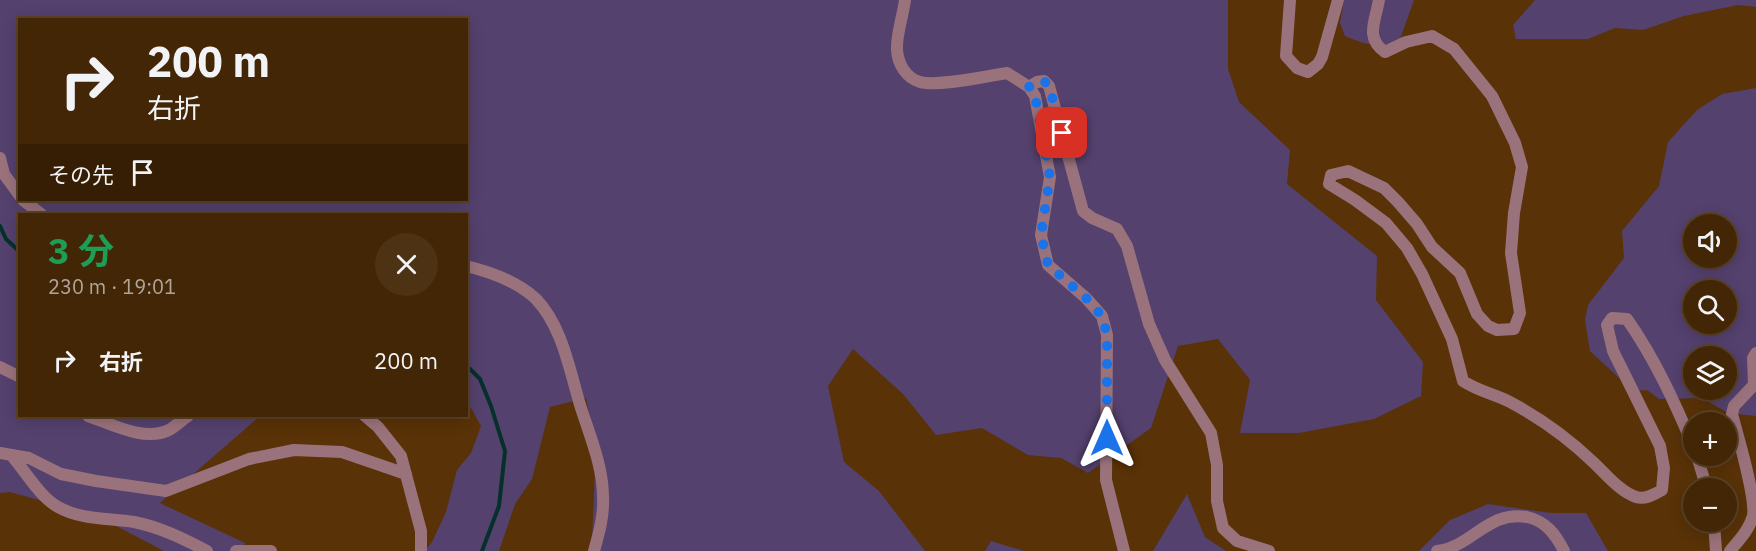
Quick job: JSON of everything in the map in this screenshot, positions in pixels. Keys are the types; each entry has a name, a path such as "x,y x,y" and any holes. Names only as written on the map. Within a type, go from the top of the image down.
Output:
{"street":[{"path":"905,0 897,50 900,65 906,74 921,82 944,82 1008,73 1029,87 1035,96 1050,177 1041,235 1048,265 1086,298 1102,316 1107,335 1107,480 1124,551"},
{"path":"1290,0 1286,56 1297,68 1308,72 1318,64 1322,57 1338,0"},
{"path":"1379,0 1372,38 1376,46 1385,52 1406,42 1432,36 1454,49 1492,96 1515,143 1522,167 1514,213 1511,253 1520,313 1513,326 1514,329 1497,330 1488,326 1477,314 1460,273 1432,247 1417,224 1384,188 1348,171 1331,176 1329,184 1355,200 1386,224 1407,248 1422,274 1452,339 1463,381 1539,419 1562,435 1619,487 1638,498 1651,496 1662,490 1664,468 1660,446 1613,351 1607,325 1612,318 1627,319 1673,400 1683,423"},
{"path":"1029,87 1044,81 1049,86 1083,211 1092,218 1117,229 1127,246 1149,324 1165,360 1211,433 1218,465 1217,501 1223,528 1237,541 1269,551"},
{"path":"0,158 4,174 18,193"},
{"path":"24,201 40,213"},
{"path":"468,267 500,276 528,293 549,316 561,343 596,454 603,494 603,517 594,551"},
{"path":"1730,551 1747,530 1753,514 1754,499 1732,414 1734,406 1754,385 1753,358 1756,353"},
{"path":"0,367 18,376"},
{"path":"91,417 129,430 153,435 170,429 187,417"},
{"path":"366,417 378,427 401,456 421,531 421,551"},
{"path":"6,455 29,458 60,474 166,491 249,459 294,450 342,452 406,474"},
{"path":"6,455 31,478 43,497 58,508 74,514 136,522 177,536 207,551"},
{"path":"1437,551 1445,550 1501,518 1515,515 1536,519 1546,525 1559,540 1564,551"},
{"path":"1715,532 1716,551"},
{"path":"236,551 271,551"}],"shaded area":[{"path":"0,0 1228,0 1228,69 1239,102 1290,150 1287,184 1377,256 1376,300 1423,362 1421,396 1374,419 1299,433 1240,433 1250,380 1218,339 1178,346 1151,428 1088,473 1061,458 1028,455 982,428 936,435 903,394 853,349 828,386 844,462 879,491 925,551 589,551 592,542 596,447 586,398 550,407 532,479 515,504 499,551 425,551 432,542 446,512 457,470 471,453 481,426 468,403 468,213 18,213 18,417 259,417 160,503 245,543 241,551 164,551 99,517 10,492 0,493"},
{"path":"1344,0 1414,0 1399,42 1379,45 1345,36 1340,23"},
{"path":"1535,0 1756,0 1756,7 1738,5 1684,16 1643,30 1615,28 1588,39 1516,39 1513,25"},
{"path":"1756,88 1756,416 1726,412 1705,400 1737,400 1737,346 1683,346 1683,398 1659,399 1647,390 1633,391 1590,351 1585,320 1588,305 1624,258 1622,231 1659,186 1668,142 1697,110 1722,94"},
{"path":"1187,494 1205,537 1226,551 1153,551"},
{"path":"1488,504 1551,513 1586,513 1608,551 1419,551 1450,520"},
{"path":"991,541 1024,551 985,551"}],"waterway":[{"path":"0,226 6,239 18,250"},
{"path":"468,367 480,379 505,451 499,506 482,551"}],"route":[{"path":"1062,133 1049,86 1044,81 1037,82 1029,87 1035,96 1050,177 1041,235 1048,265 1086,298 1102,316 1107,335 1107,438"}]}
